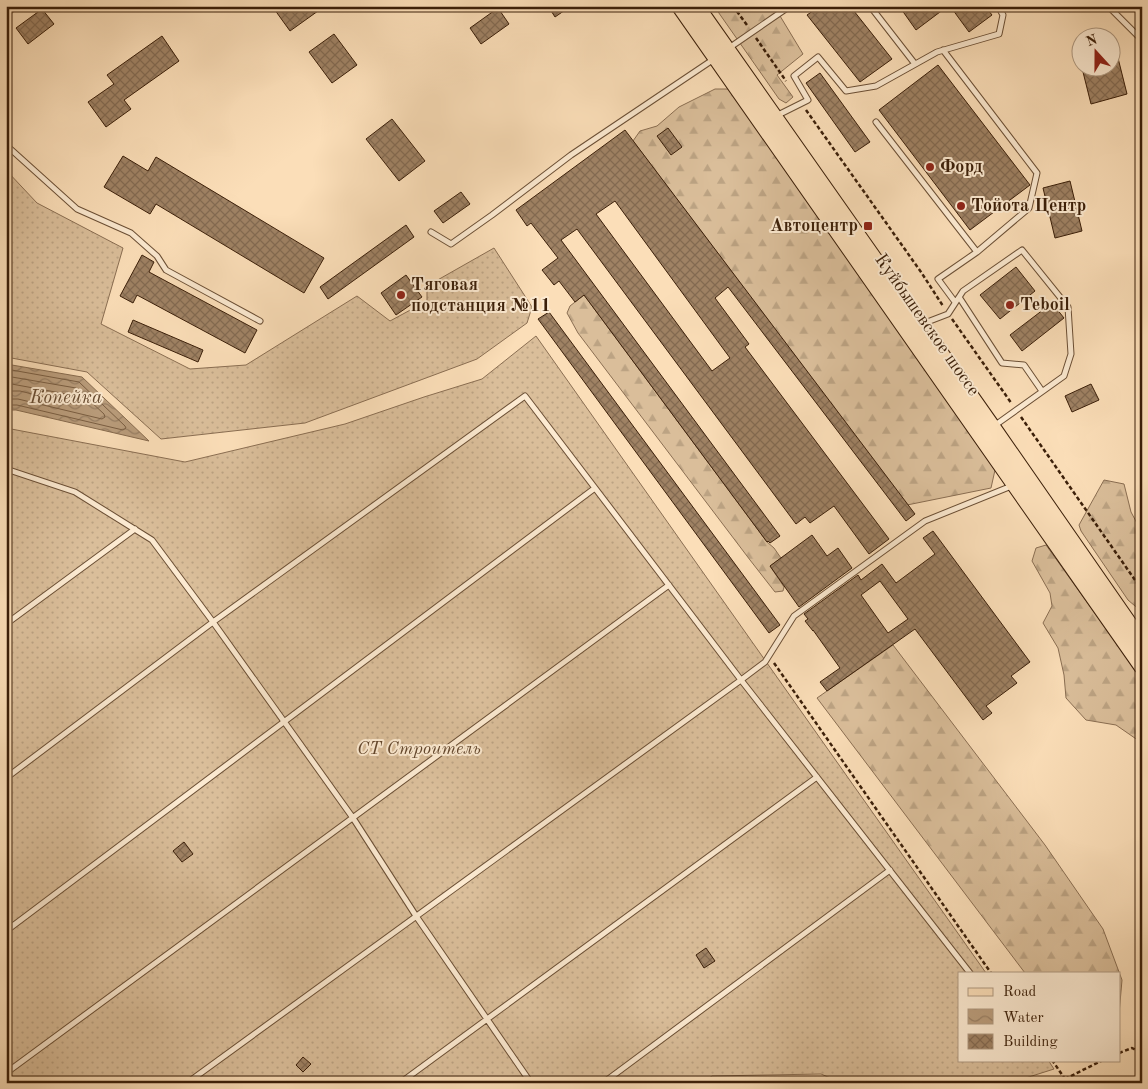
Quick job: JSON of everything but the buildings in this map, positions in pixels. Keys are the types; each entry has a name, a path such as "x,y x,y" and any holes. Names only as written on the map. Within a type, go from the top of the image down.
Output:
{"main road":[{"name":"Куйбышевское шоссе","path":"680,6 722,54 773,118 1142,643"},
{"name":"Куйбышевское шоссе","path":"696,6 722,54 1014,485 1142,666"}],"street":[{"path":"6,10 12,6"}],"lane":[{"path":"431,232 451,244 572,155 790,6"},
{"path":"870,6 916,64"},
{"path":"773,118 808,100 794,76 818,57 846,91 876,86 937,52 999,34 1002,15 998,6"},
{"path":"1108,6 1142,40"},
{"path":"943,50 1037,172 1029,208 976,252 938,279 957,300 1002,363 1024,365 1042,391"},
{"path":"876,122 976,252"},
{"path":"6,145 77,209 131,233 157,256 166,270 260,321"},
{"path":"919,325 948,314 963,291 1022,250 1068,307 1071,354 1064,376 992,427"},
{"path":"6,778 213,622 525,396 741,680 969,972"},
{"path":"6,469 75,492 152,540 213,622 352,818 416,916 531,1083"},
{"path":"187,1083 765,662 794,616 925,521 1014,485"},
{"path":"6,931 595,488"},
{"path":"6,624 135,530"},
{"path":"6,1073 669,585"},
{"path":"400,1083 817,777"},
{"path":"603,1083 890,870"}],"path":[{"path":"733,6 1142,590"},
{"path":"769,655 990,972"},
{"path":"1120,1054 1132,1048 1142,1053"},
{"path":"1053,1062 1065,1079"},
{"path":"1060,1083 1099,1062"}],"green space":[{"path":"714,6 774,6 803,54 777,75 793,97 786,103 779,99"},
{"path":"715,89 729,89 995,470 991,488 907,505 633,141 640,131 657,126 679,107"},
{"path":"6,170 37,203 123,248 101,324 190,369 246,365 357,296 390,321 427,301 427,286 494,248 532,307 527,323 477,359 305,423 161,439 87,372 6,357"},
{"path":"584,295 767,542 781,558 770,566 784,587 783,591 775,592 578,333 567,313 570,306"},
{"name":"СТ Строитель","path":"536,336 985,972 958,972 958,1062 1049,1062 1054,1069 1010,1083 842,1083 821,1074 712,1076 702,1083 6,1083 6,428 185,462 345,424 482,379"},
{"path":"1104,480 1124,484 1131,512 1138,525 1142,525 1142,612 1128,600 1081,531 1079,525"},
{"path":"1046,545 1142,679 1142,743 1116,725 1086,720 1066,698 1064,675 1058,648 1043,623 1052,606 1050,593 1032,561 1036,548"},
{"path":"893,645 1045,845 1103,929 1119,972 1024,972 817,698"},
{"path":"1120,975 1122,980 1120,1003"}],"water":[{"name":"Копейка","path":"6,364 82,377 149,441 16,410 6,410"}],"place":[{"name":"Форд","path":"930,167"},
{"name":"Тойота Центр","path":"961,206"},
{"name":"Автоцентр","path":"868,226"},
{"name":"Тяговая подстанция №11","path":"401,295"},
{"name":"Teboil","path":"1010,305"}]}
